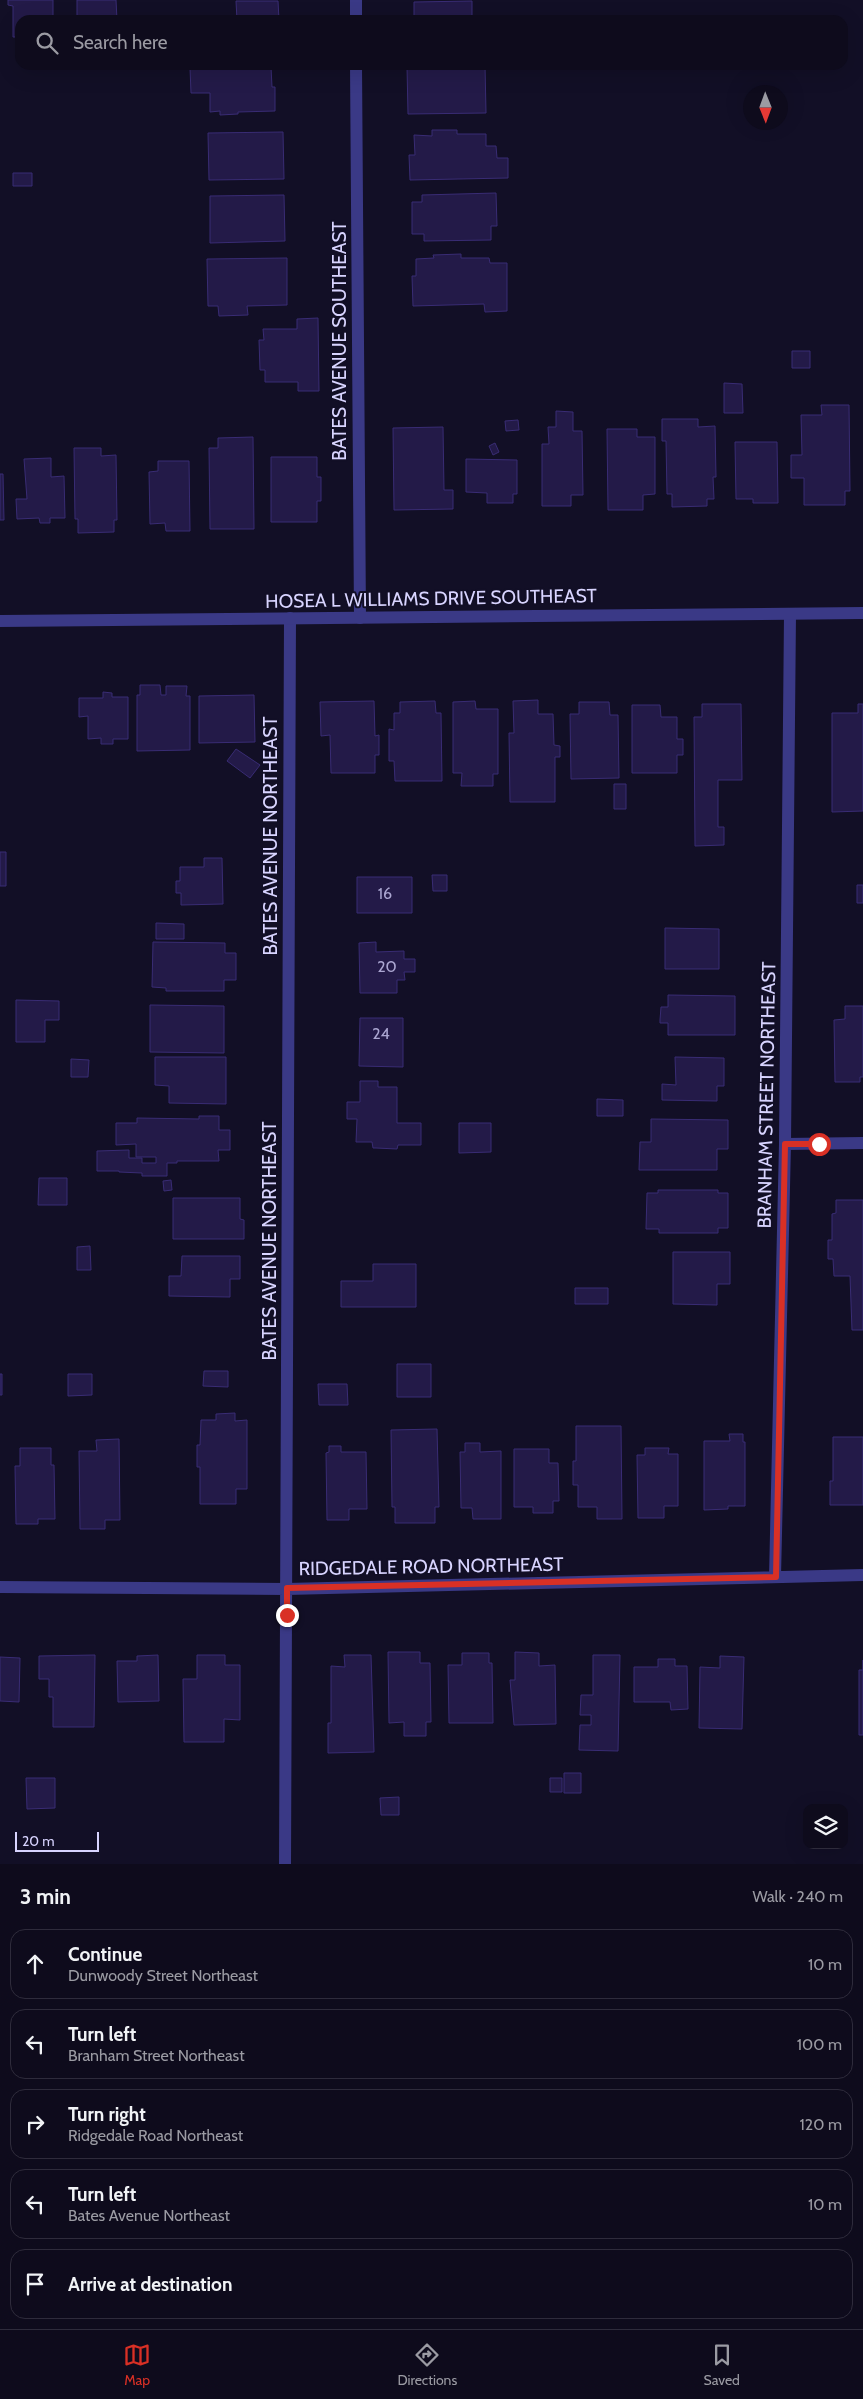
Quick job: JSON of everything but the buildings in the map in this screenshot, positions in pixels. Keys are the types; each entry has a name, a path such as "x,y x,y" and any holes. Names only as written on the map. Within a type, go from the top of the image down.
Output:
{"street":[{"path":"356,0 356,15"},
{"name":"BATES AVENUE SOUTHEAST","path":"356,70 360,618"},
{"name":"HOSEA L WILLIAMS DRIVE SOUTHEAST","path":"0,621 863,613"},
{"name":"BRANHAM STREET NORTHEAST","path":"776,1577 785,1144 790,614"},
{"name":"BATES AVENUE NORTHEAST","path":"285,1864 290,618"},
{"path":"785,1144 863,1143"},
{"name":"RIDGEDALE ROAD NORTHEAST","path":"0,1587 287,1588 863,1575"}],"route":[{"path":"287,1615 287,1588 776,1577 785,1144 819,1144"}]}
